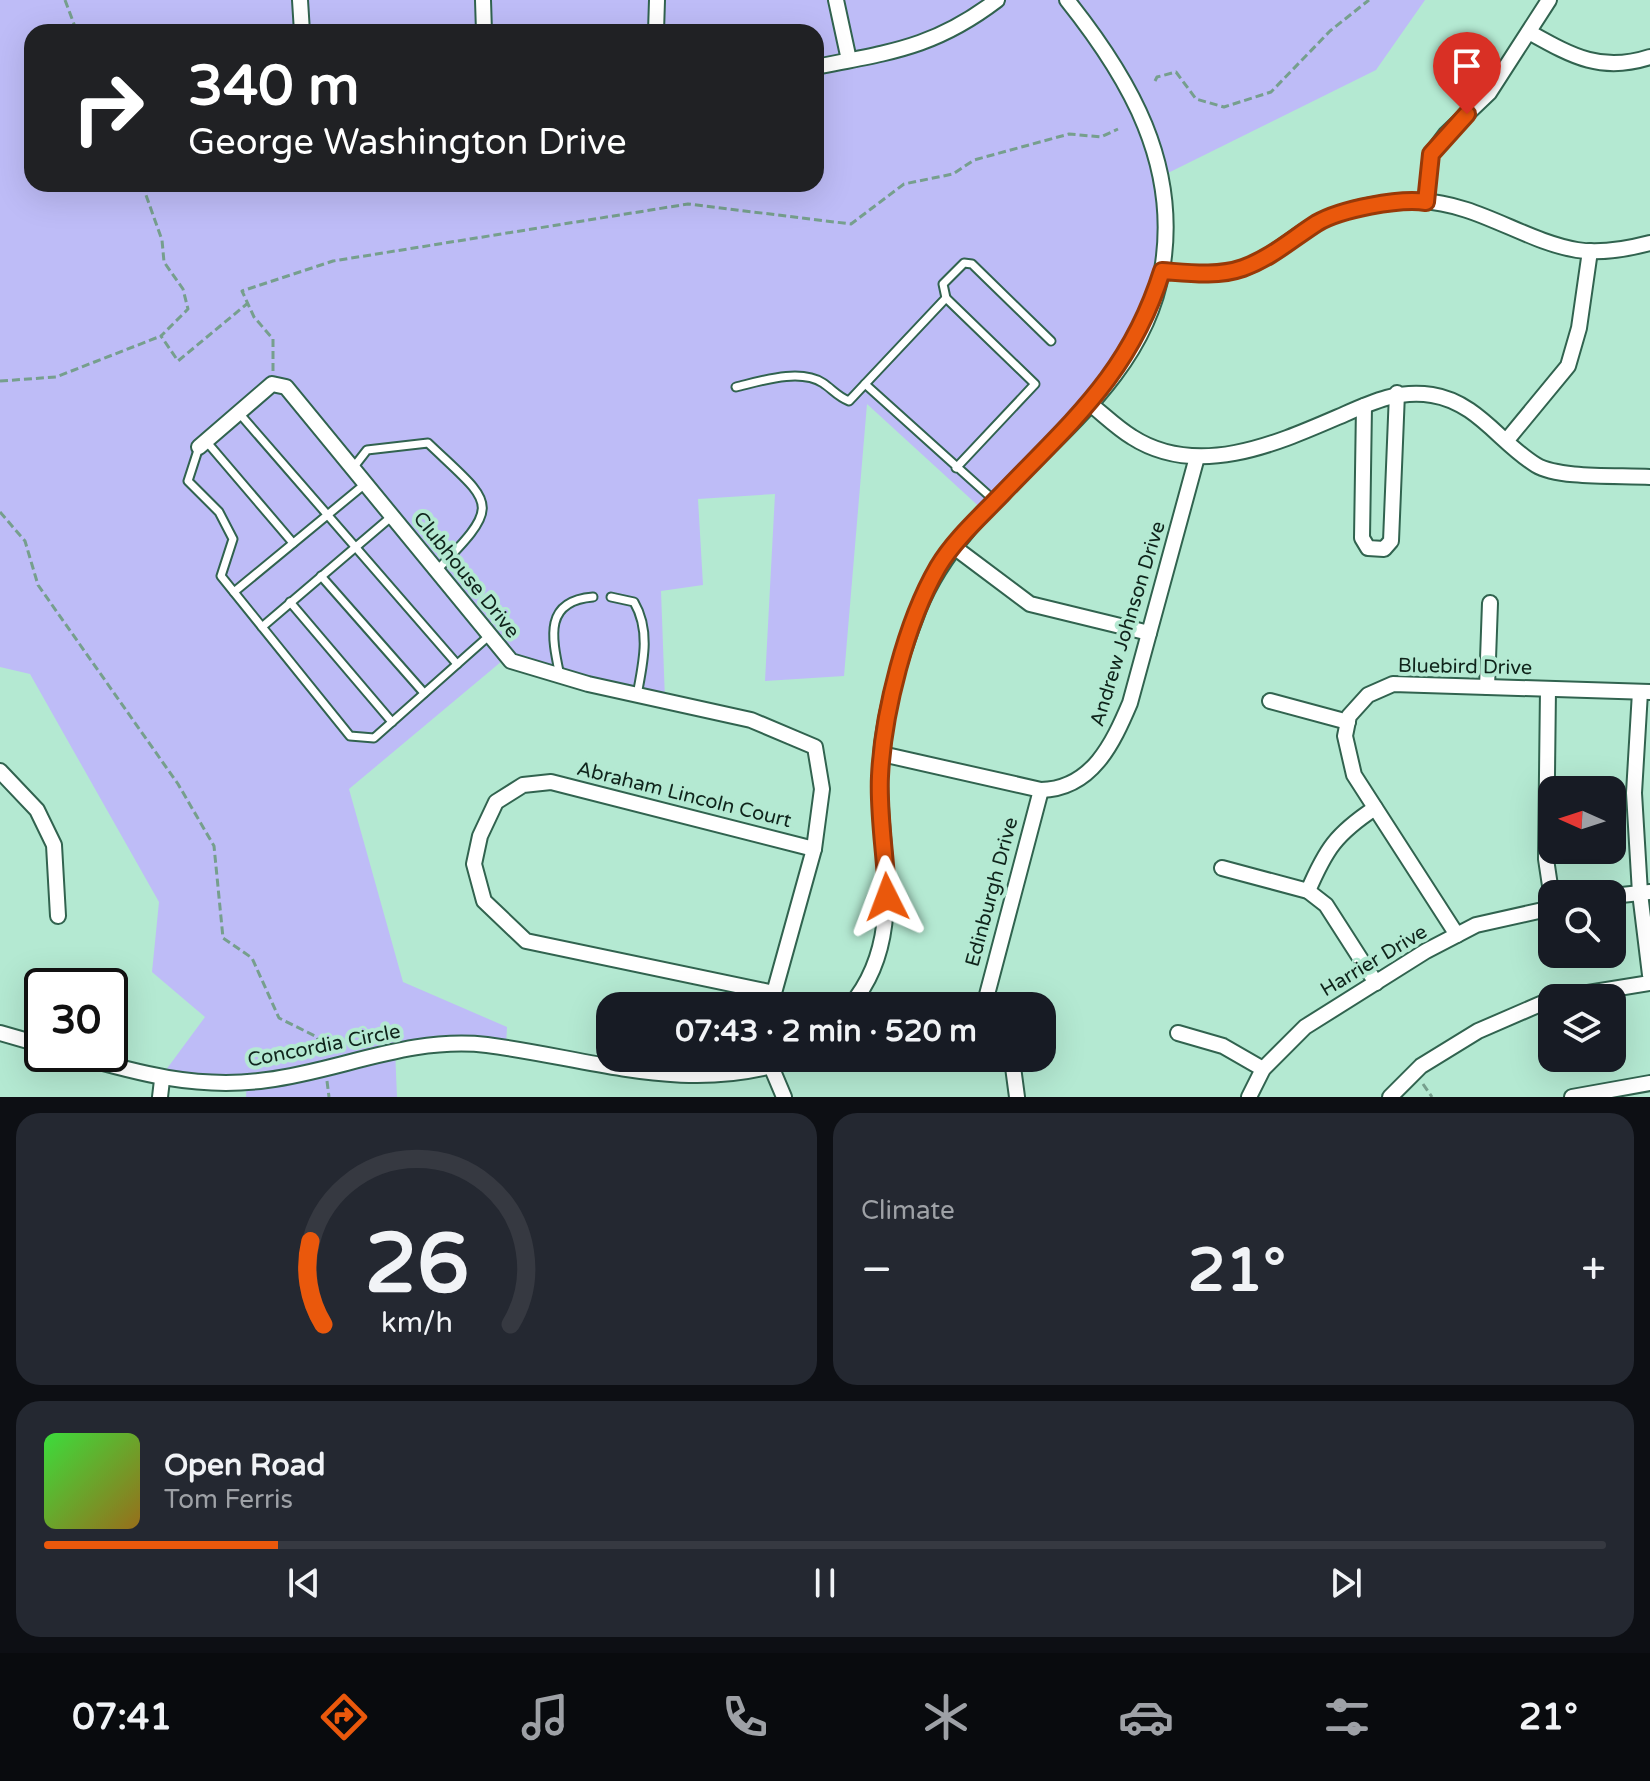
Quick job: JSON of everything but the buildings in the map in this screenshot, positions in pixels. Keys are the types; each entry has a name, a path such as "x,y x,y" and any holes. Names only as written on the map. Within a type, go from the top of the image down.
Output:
{"street":[{"path":"300,0 302,24"},
{"path":"483,0 484,24"},
{"path":"656,24 657,0"},
{"path":"836,0 849,60"},
{"path":"824,65 920,46 964,24 997,0"},
{"path":"862,992 887,918 880,778 886,724 918,610 939,567 954,547 1089,403 1122,362 1142,328 1162,271 1166,229 1163,177 1147,124 1125,80 1067,0"},
{"path":"1426,202 1431,154 1446,134 1489,93 1549,0"},
{"path":"1529,32 1604,65 1627,64 1650,57"},
{"path":"1162,271 1213,274 1241,269 1269,257 1321,221 1374,205 1426,202 1469,210 1556,245 1590,251 1650,243"},
{"path":"1507,440 1568,366 1579,328 1590,251"},
{"path":"203,444 272,384"},
{"name":"Clubhouse Drive","path":"272,384 286,387 511,661 637,695 751,720 815,747 822,789 814,849"},
{"path":"1089,403 1132,438 1168,453 1197,457 1273,445 1397,393 1434,395 1479,415 1538,466 1562,472 1650,477"},
{"path":"1364,406 1362,538 1368,548 1384,549 1391,541 1397,393"},
{"name":"Andrew Johnson Drive","path":"1041,790 1052,790 1092,771 1114,741 1130,703 1197,457"},
{"path":"954,547 1030,604 1149,633"},
{"path":"1487,687 1490,603"},
{"name":"Bluebird Drive","path":"1348,722 1368,695 1393,684 1645,692"},
{"path":"1548,689 1546,859 1549,880"},
{"path":"1645,692 1634,793 1650,975"},
{"path":"1270,701 1348,722 1345,736 1354,775 1457,935"},
{"path":"882,754 1041,790"},
{"path":"0,771 37,810 54,845 58,916"},
{"name":"Abraham Lincoln Court","path":"740,992 526,941 484,901 474,864 480,836 496,802 523,785 551,782 814,849"},
{"name":"Edinburgh Drive","path":"988,992 1041,790"},
{"path":"1634,793 1650,793"},
{"path":"1308,891 1327,848 1344,829 1375,808"},
{"path":"776,992 814,849"},
{"path":"1222,868 1308,891 1326,905 1376,983"},
{"name":"Harrier Drive","path":"1249,1097 1263,1069 1305,1027 1476,925 1538,911"},
{"path":"1626,987 1650,983"},
{"path":"1390,1097 1421,1066 1478,1031 1538,1005"},
{"path":"0,1033 24,1040"},
{"path":"1178,1033 1223,1046 1263,1069"},
{"name":"Concordia Circle","path":"128,1070 162,1080 208,1084 268,1080 366,1055 436,1046 486,1045 596,1071"},
{"name":"Concordia Circle","path":"602,1072 696,1089 745,1083 762,1072"},
{"path":"775,1072 784,1097"},
{"path":"1014,1072 1017,1097"},
{"path":"160,1097 162,1080"},
{"path":"1572,1097 1650,1083"}],"lane":[{"path":"956,468 1035,384 946,298 943,284 964,263 972,264 1051,341"},
{"path":"736,387 777,378 805,378 821,381 849,401 946,298"},
{"path":"865,384 995,501"},
{"path":"239,413 457,664"},
{"path":"353,468 367,450 428,443 479,492 483,513 479,526 437,570"},
{"path":"293,543 203,444 188,481 219,512 233,539 221,576 350,736 374,738 490,635"},
{"path":"234,592 366,484"},
{"path":"262,627 392,516"},
{"path":"321,576 424,693"},
{"path":"560,676 553,639 556,616 569,601 593,597"},
{"path":"611,597 634,602 642,616 645,652 637,695"},
{"path":"290,602 392,722"}],"path":[{"path":"65,0 74,24"},
{"path":"1155,81 1157,77 1176,72 1196,99 1224,107 1271,92 1330,31 1369,0"},
{"path":"272,384 273,339 254,317 242,291 333,261 688,204 851,224 904,184 953,174 974,160 1069,134 1101,137 1118,129"},
{"path":"0,381 56,377 161,336 188,309 183,289 164,262 162,240 145,192"},
{"path":"161,336 178,361 248,303"},
{"path":"0,512 25,541 38,585 178,784 214,846 223,938 252,958 279,1018 317,1037 326,1065 329,1097"}],"shaded area":[{"path":"0,0 1425,0 1376,70 1166,174 1155,306 1026,473 985,512 867,404 844,676 765,681 775,494 698,499 703,585 661,591 665,700 508,656 349,789 403,982 507,1027 506,1045 395,1049 397,1097 246,1097 247,1081 160,1078 205,1017 152,972 159,902 30,674 0,667"}],"route":[{"path":"887,897 880,778 886,724 918,610 939,567 970,527 1089,403 1122,362 1148,316 1162,271 1213,274 1241,269 1269,257 1321,221 1374,205 1426,202 1431,154 1467,114"}]}
